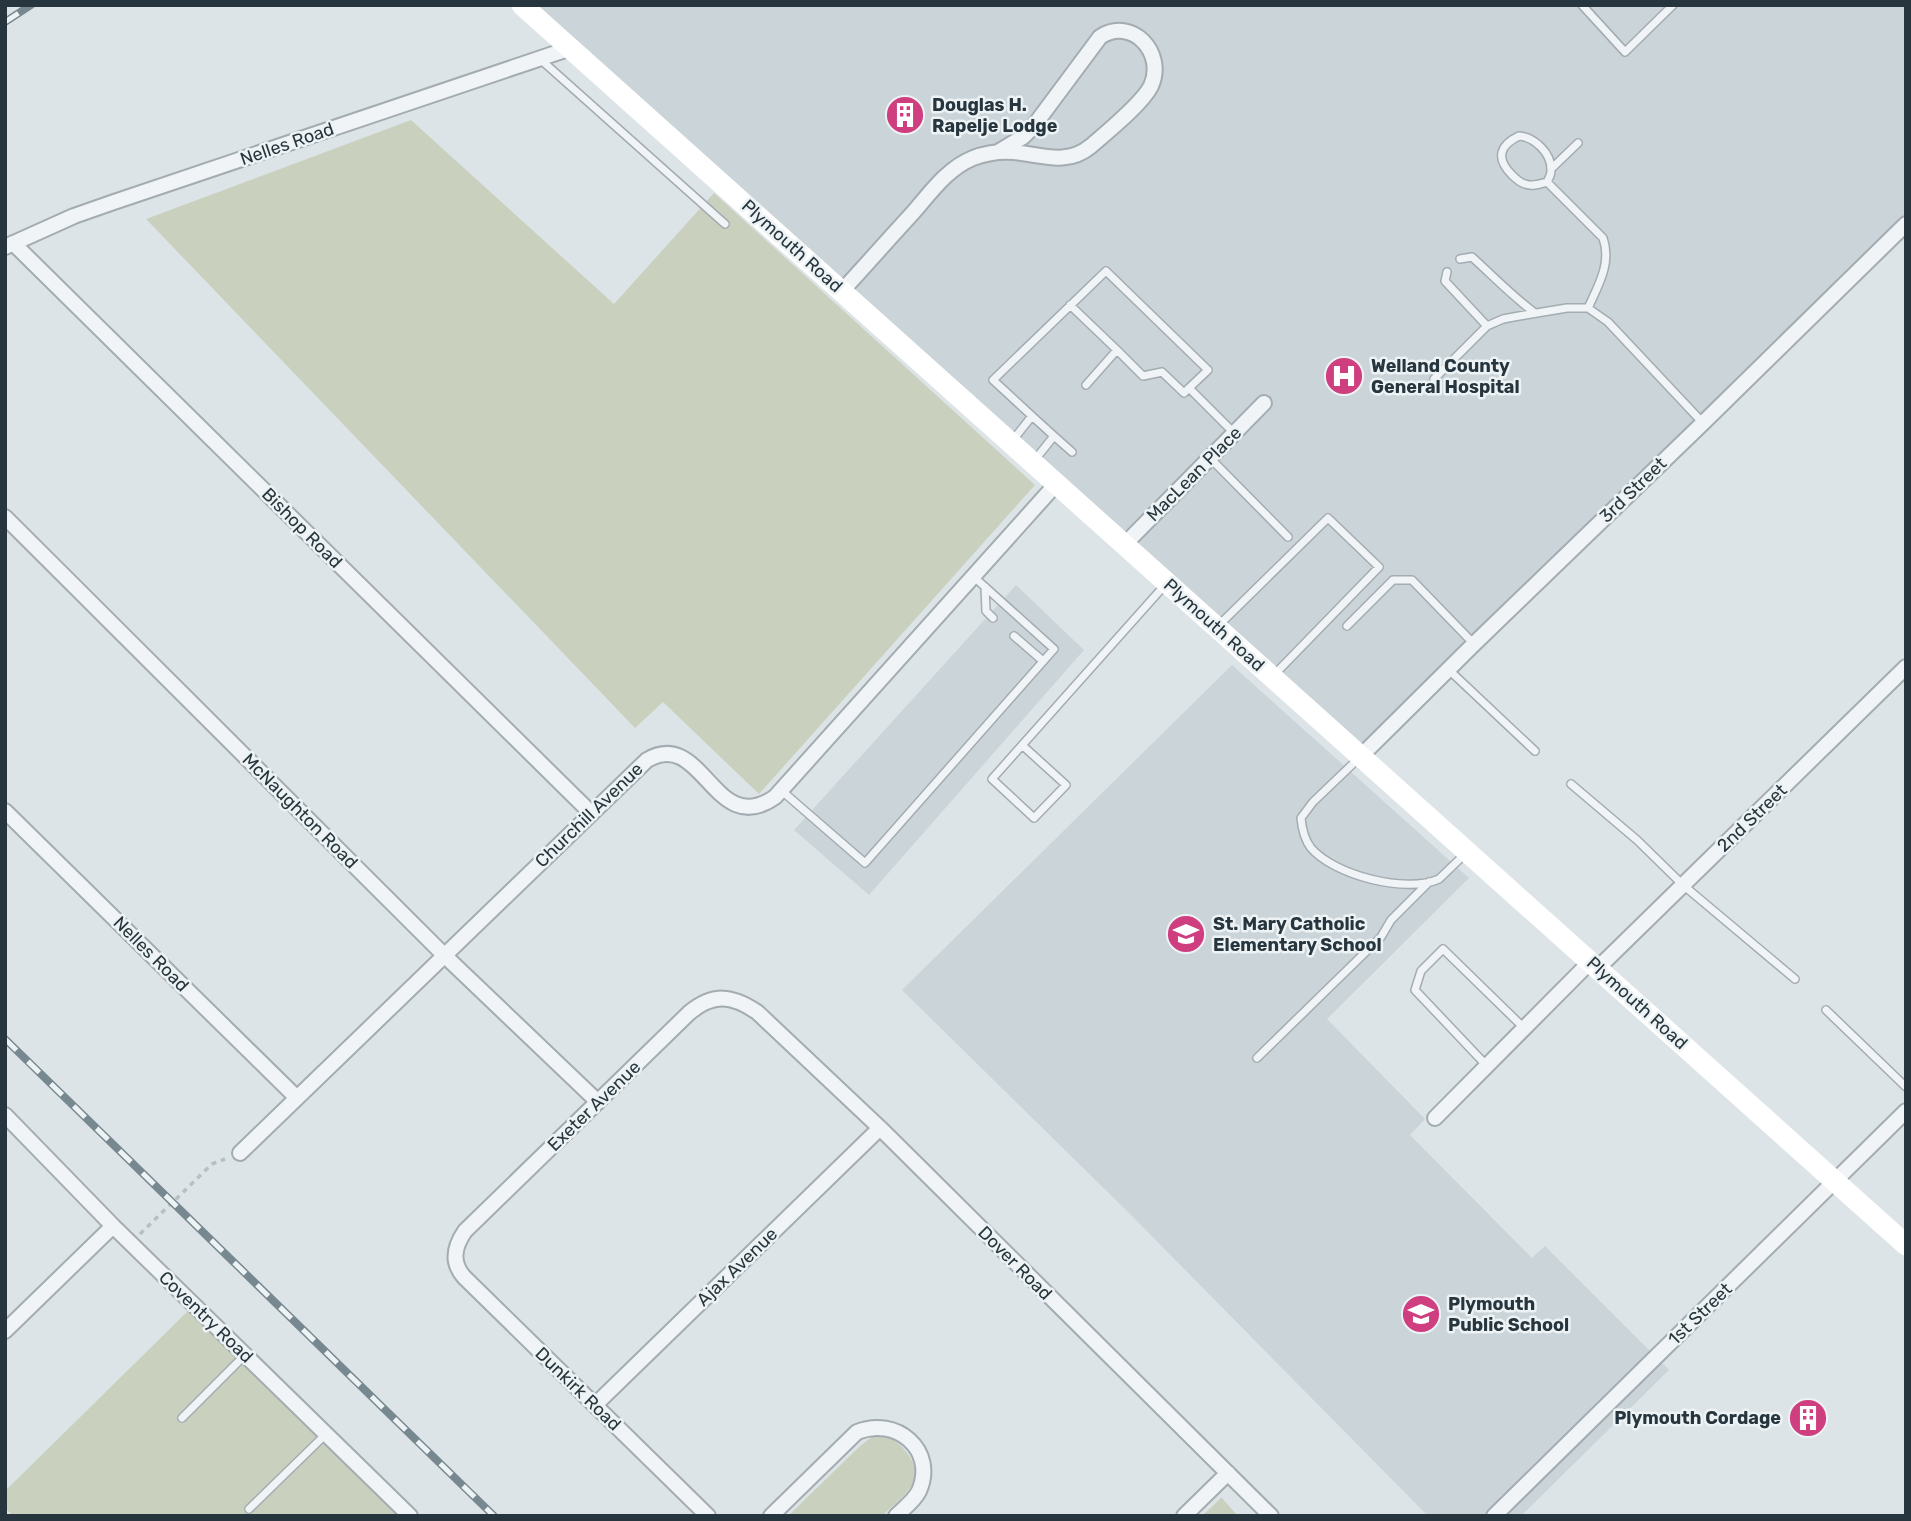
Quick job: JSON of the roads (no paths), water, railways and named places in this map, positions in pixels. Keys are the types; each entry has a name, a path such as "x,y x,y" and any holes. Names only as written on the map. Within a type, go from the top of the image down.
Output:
{"street":[{"name":"Plymouth Road","path":"522,5 1906,1245"},
{"path":"842,291 948,174 971,159 998,152 1054,159 1071,157 1086,149 1142,99 1150,88 1154,61 1145,43 1126,31 1109,32 1100,37 1033,127 1023,137 998,152"},
{"name":"Nelles Road","path":"9,245 74,216 571,48"},
{"name":"3rd Street","path":"1361,756 1906,224"},
{"name":"Bishop Road","path":"9,245 591,813"},
{"name":"MacLean Place","path":"1124,545 1264,403"},
{"name":"Churchill Avenue","path":"240,1153 647,760 661,754 686,760 727,799 742,808 755,808 782,791 1057,483"},
{"name":"McNaughton Road","path":"5,517 444,955 598,1102"},
{"name":"2nd Street","path":"1435,1118 1524,1028 1683,885 1906,667"},
{"name":"Nelles Road","path":"5,811 297,1098"},
{"name":"Exeter Avenue","path":"455,1258 458,1242 465,1231 700,1004 716,998 730,998 757,1012"},
{"name":"Dover Road","path":"757,1012 880,1128 1271,1516"},
{"name":"1st Street","path":"1494,1516 1906,1111"},
{"name":"Coventry Road","path":"5,1115 113,1226 410,1516"},
{"name":"Ajax Avenue","path":"595,1405 880,1128"},
{"path":"5,1331 113,1226"},
{"name":"Dunkirk Road","path":"455,1258 464,1278 708,1516"},
{"path":"771,1516 857,1432 880,1427 899,1432 911,1442 918,1451 923,1466 923,1478 918,1493 897,1516"},
{"path":"1184,1516 1228,1473"}],"lane":[{"path":"1581,5 1625,52 1673,5"},
{"path":"540,59 725,224"},
{"path":"1547,182 1538,185 1525,184 1510,173 1501,158 1501,152 1507,142 1525,136 1539,145 1546,154 1551,169"},
{"path":"1547,182 1551,169 1578,143"},
{"path":"1547,182 1603,238 1607,251 1601,281 1588,308"},
{"path":"1460,259 1472,257 1509,293 1535,313"},
{"path":"1070,305 1143,376 1162,372 1184,393 1208,370 1106,271 1070,305 993,380 1072,452"},
{"path":"1447,272 1445,281 1487,326"},
{"path":"1434,379 1487,326 1503,319 1535,313 1588,308 1608,322 1703,423"},
{"path":"1086,385 1117,350"},
{"path":"1189,388 1234,433"},
{"path":"1011,442 1032,416"},
{"path":"1033,462 1054,436"},
{"path":"1210,458 1288,537"},
{"path":"1217,627 1328,517 1380,567 1273,677"},
{"path":"782,791 865,863 1054,649 974,577"},
{"path":"1347,626 1393,580 1412,580 1474,644"},
{"path":"1022,745 1066,785 1034,818 992,779 1022,745 1167,583"},
{"path":"985,587 986,611 993,618"},
{"path":"1014,636 1043,661"},
{"path":"1448,669 1535,751"},
{"path":"1361,756 1301,818 1303,833 1311,848 1327,862 1344,870 1368,880 1385,882 1429,882 1439,879 1468,851"},
{"path":"1571,784 1637,840 1683,885 1795,979"},
{"path":"1257,1058 1381,937 1391,920 1429,882"},
{"path":"1487,1066 1415,990 1421,971 1443,949 1524,1028"},
{"path":"1826,1010 1906,1087"},
{"path":"181,1418 245,1355"},
{"path":"249,1509 326,1433"}],"railway":[{"path":"5,22 31,5"},
{"path":"5,1039 494,1516"}],"place":[{"name":"Douglas H. Rapelje Lodge","path":"905,115"},
{"name":"Welland County General Hospital","path":"1344,376"},
{"name":"St. Mary Catholic Elementary School","path":"1186,934"},
{"name":"Plymouth Public School","path":"1421,1314"},
{"name":"Plymouth Cordage","path":"1808,1418"}]}
